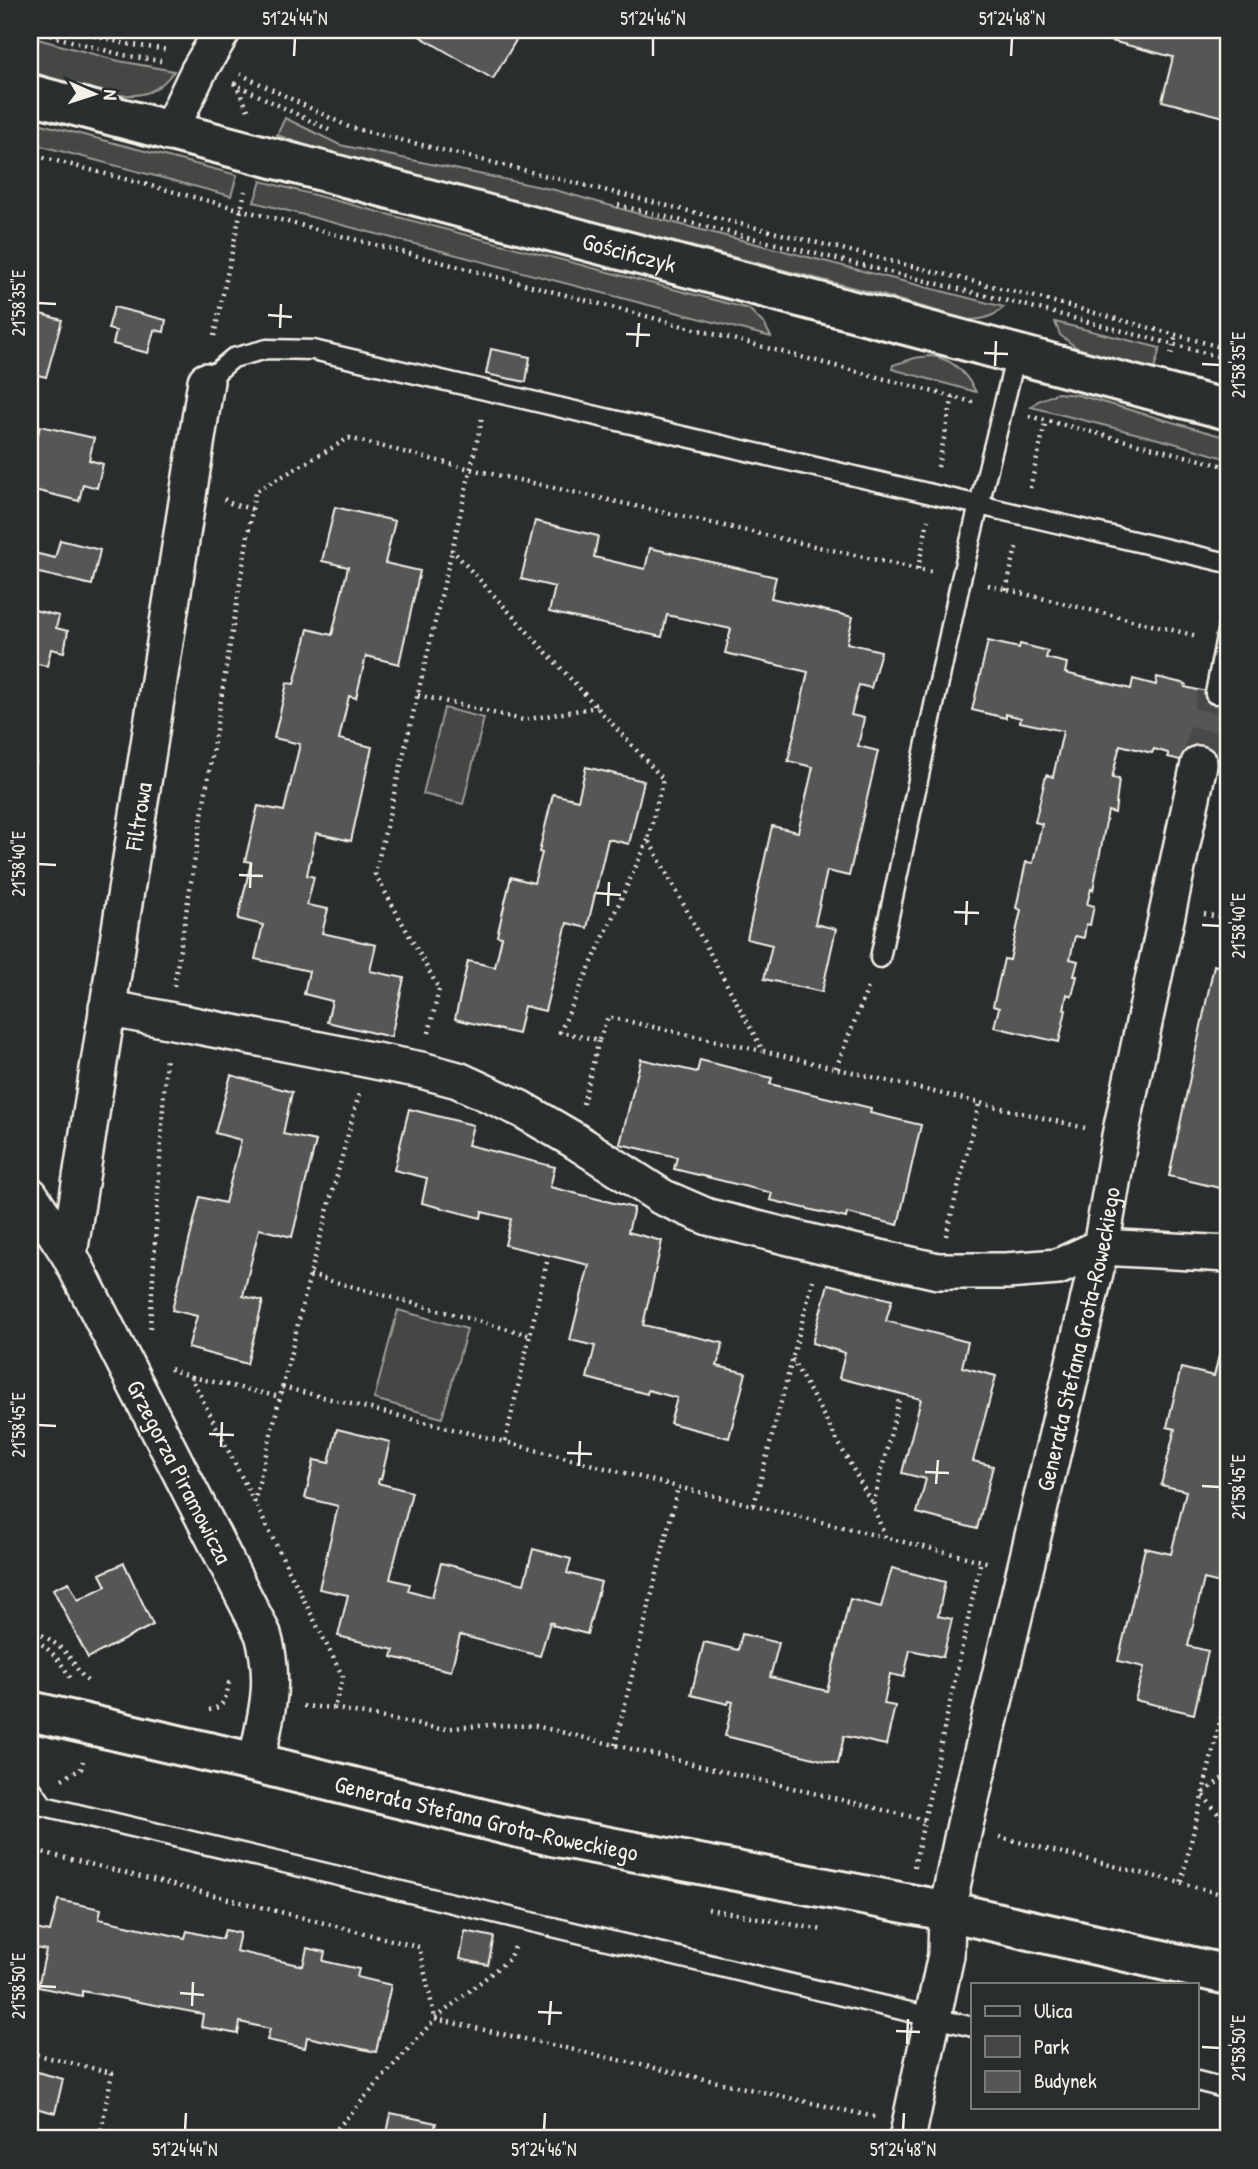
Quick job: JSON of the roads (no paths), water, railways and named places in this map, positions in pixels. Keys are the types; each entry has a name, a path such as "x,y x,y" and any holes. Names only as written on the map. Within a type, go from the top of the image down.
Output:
{"street":[{"path":"169,132 201,66 223,30"},
{"name":"Gościńczyk","path":"30,94 1228,410"},
{"name":"Filtrowa","path":"69,1254 206,381"},
{"name":"Generała Stefana Grota-Roweckiego","path":"947,1911 1101,1247 1120,1136 1199,764"},
{"path":"107,1008 368,1059 458,1080 521,1109 662,1198 708,1217 938,1271 1006,1271 1058,1267 1101,1247 1228,1254"},
{"name":"Grzegorza Piramowicza","path":"30,1195 69,1254 263,1634 270,1657 269,1704 256,1763"},
{"name":"Generała Stefana Grota-Roweckiego","path":"30,1711 552,1836 947,1911 1228,1975"},
{"path":"894,2129 932,2018 946,1955 947,1911"}],"lane":[{"path":"206,381 233,358 267,349 313,351 1228,563"},
{"path":"880,958 961,579 1016,355"},
{"path":"1215,694 1226,634"},
{"path":"30,1786 44,1805 971,2027"},
{"path":"1198,2081 1228,2089"}],"tunnel":[{"path":"1199,764 1215,694"}]}
